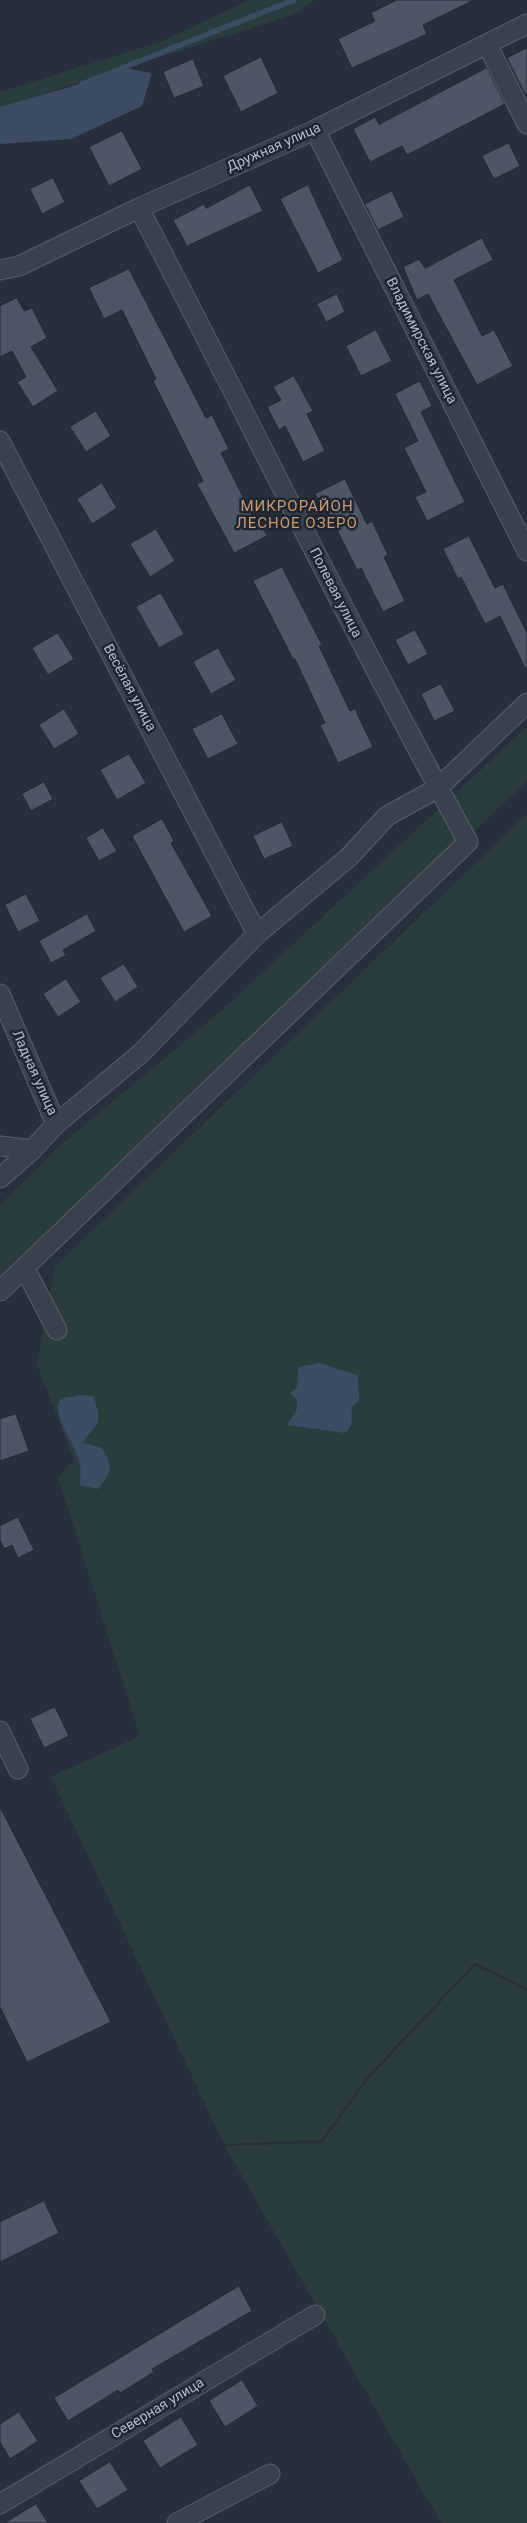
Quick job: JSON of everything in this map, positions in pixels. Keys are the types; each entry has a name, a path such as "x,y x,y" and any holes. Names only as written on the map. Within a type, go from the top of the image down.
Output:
{"street":[{"name":"Дружная улица","path":"0,270 19,266 139,208 315,130 527,24"},
{"path":"487,44 527,124"},
{"name":"Владимирская улица","path":"315,130 527,551"},
{"name":"Полевая улица","path":"25,1269 468,842 309,542 139,208"},
{"name":"Весёлая улица","path":"0,441 257,934"},
{"path":"0,1178 32,1150 56,1124 140,1054 257,934 349,857 387,816 438,788 527,703"},
{"name":"Ладная улица","path":"0,994 56,1124"},
{"path":"0,1146 32,1150"},
{"path":"0,1291 25,1269 57,1330"},
{"path":"0,1732 18,1769"},
{"name":"Северная улица","path":"0,2504 316,2315"},
{"path":"177,2523 270,2474"}],"shaded area":[{"path":"249,0 315,0 295,14 0,108 0,92 163,41"},
{"path":"527,727 527,781 0,1281 0,1205 57,1148 220,1012"},
{"path":"527,814 527,1988 476,1963 472,1965 367,2077 321,2140 224,2144 51,1777 140,1736 58,1477 74,1460 37,1364 55,1266","holes":["57,1413 94,1429 85,1440 83,1447 80,1485 80,1464 71,1438"]},
{"path":"475,1966 527,1990 527,2523 441,2523 225,2146 322,2143 369,2078"}],"water":[{"path":"125,68 152,73 142,106 71,139 0,144 0,107 87,82"},
{"path":"319,1363 358,1375 359,1400 352,1407 351,1426 345,1433 287,1425 297,1409 297,1399 290,1393 297,1387 298,1367"},
{"path":"82,1395 93,1396 98,1417 94,1429 84,1443 102,1448 110,1465 109,1473 98,1489 80,1485 78,1457 59,1415 59,1401 64,1398"}],"building":[{"path":"397,0 474,0 423,25 427,34 352,68 338,39 375,21 371,13"},
{"path":"527,48 527,93 525,94 507,58"},
{"path":"261,57 278,93 241,112 223,76"},
{"path":"193,59 204,86 174,98 163,72"},
{"path":"487,68 505,104 407,155 402,146 370,162 353,129 375,117 379,124"},
{"path":"122,131 142,169 109,186 89,147"},
{"path":"509,143 520,166 494,179 482,156"},
{"path":"53,178 65,202 42,214 30,189"},
{"path":"250,185 263,211 187,246 173,220 204,204 206,208"},
{"path":"308,185 343,260 318,273 280,199"},
{"path":"392,191 404,217 378,230 365,204"},
{"path":"482,238 493,260 454,280 482,336 494,330 513,366 477,385 428,294 417,300 403,267 419,259 425,268"},
{"path":"129,269 206,418 212,415 229,449 221,453 252,515 255,513 267,536 234,553 197,484 203,481 153,381 156,379 122,310 104,319 89,288"},
{"path":"337,294 345,312 326,322 317,304"},
{"path":"17,298 24,311 32,308 47,338 31,347 58,391 33,407 17,382 26,377 12,351 0,357 0,306"},
{"path":"376,330 392,361 361,376 346,346"},
{"path":"294,376 313,411 307,414 325,451 303,462 285,426 279,430 267,407 281,400 273,387"},
{"path":"420,381 432,406 421,412 465,502 427,521 415,497 426,492 404,448 418,441 395,394"},
{"path":"96,411 111,436 86,452 70,427"},
{"path":"345,479 367,524 372,521 388,555 384,557 405,601 383,612 361,568 357,570 328,512 325,514 315,494"},
{"path":"102,483 117,508 92,524 77,499"},
{"path":"156,529 175,561 150,577 130,544"},
{"path":"469,536 495,588 503,584 527,633 527,672 500,616 485,624 461,577 458,579 443,549"},
{"path":"282,567 322,645 319,646 350,711 355,709 373,747 338,763 320,725 325,723 295,659 293,659 253,581"},
{"path":"161,593 184,634 159,648 136,607"},
{"path":"415,630 428,654 408,665 395,640"},
{"path":"58,633 74,659 48,675 32,648"},
{"path":"218,648 236,680 211,694 193,662"},
{"path":"441,684 455,711 434,721 421,694"},
{"path":"64,709 79,734 54,749 39,725"},
{"path":"222,714 238,744 208,759 192,729"},
{"path":"129,754 146,783 117,800 100,770"},
{"path":"44,782 53,799 31,811 22,794"},
{"path":"162,819 174,841 171,843 212,916 184,932 132,836"},
{"path":"282,822 293,846 264,859 253,836"},
{"path":"103,828 117,851 99,861 86,838"},
{"path":"26,894 40,921 18,932 5,905"},
{"path":"87,914 96,931 63,950 66,955 51,963 39,941"},
{"path":"124,964 138,987 115,1002 100,978"},
{"path":"66,979 81,1002 58,1017 43,994"},
{"path":"16,1414 29,1451 0,1461 0,1419"},
{"path":"18,1517 34,1550 18,1558 12,1545 4,1549 0,1540 0,1526"},
{"path":"55,1707 69,1736 44,1748 30,1719"},
{"path":"0,1807 111,2022 27,2062 0,2007"},
{"path":"44,2201 59,2233 0,2262 0,2222"},
{"path":"239,2286 252,2311 152,2369 154,2372 120,2393 118,2390 68,2421 54,2398"},
{"path":"242,2380 258,2406 225,2427 209,2401"},
{"path":"19,2412 38,2441 10,2459 0,2442 0,2424"},
{"path":"181,2417 198,2445 160,2468 143,2441"},
{"path":"110,2462 128,2490 97,2509 79,2481"},
{"path":"36,2504 48,2523 5,2523"}],"waterway":[{"path":"82,84 294,0"}],"district":[{"name":"МИКРОРАЙОН ЛЕСНОЕ ОЗЕРО","path":"297,516"}]}
